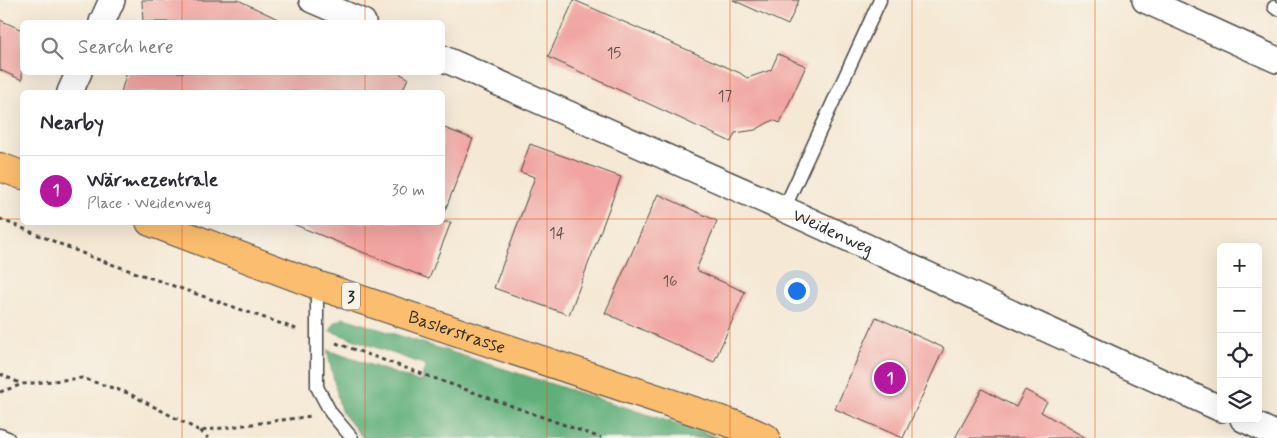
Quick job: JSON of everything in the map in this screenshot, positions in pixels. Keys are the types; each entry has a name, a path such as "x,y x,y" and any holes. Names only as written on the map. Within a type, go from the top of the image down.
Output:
{"main road":[{"path":"0,167 20,175"},
{"name":"Baslerstrasse","path":"158,225 317,285 565,366 739,426 766,438"}],"street":[{"path":"103,20 112,0"},
{"path":"312,0 358,20"},
{"path":"1145,0 1277,60"},
{"name":"Weidenweg","path":"445,59 784,210 1217,407"},
{"path":"71,90 78,75"},
{"path":"1251,423 1277,435"}],"lane":[{"path":"784,210 880,0"},
{"path":"317,285 317,387 331,413 352,438"},
{"path":"0,436 8,438"}],"path":[{"path":"0,374 23,384"},
{"path":"0,392 23,384 82,378 128,393 200,431 208,438"},
{"path":"200,431 331,413"}],"green space":[{"path":"344,318 720,438 363,438 341,411 327,350 420,382 426,365 330,331 335,323"}],"building":[{"path":"142,0 238,0 280,20 143,20"},
{"path":"574,0 740,73 747,78 771,70 778,54 806,66 780,123 773,120 755,130 735,133 731,142 548,57"},
{"path":"733,0 799,0 788,25"},
{"path":"0,20 20,29 20,75 22,75 22,80 0,70"},
{"path":"126,75 402,75 408,78 403,90 122,90"},
{"path":"445,128 473,139 445,210"},
{"path":"530,144 621,177 569,315 494,288 535,177 520,172"},
{"path":"658,194 717,221 696,270 745,292 714,362 605,313"},
{"path":"445,222 451,222 429,279 295,225 445,225"},
{"path":"876,317 944,348 903,438 835,409"},
{"path":"982,389 1016,407 1025,390 1047,402 1041,412 1086,438 955,438"}],"place":[{"name":"Wärmezentrale","path":"890,378"}]}
